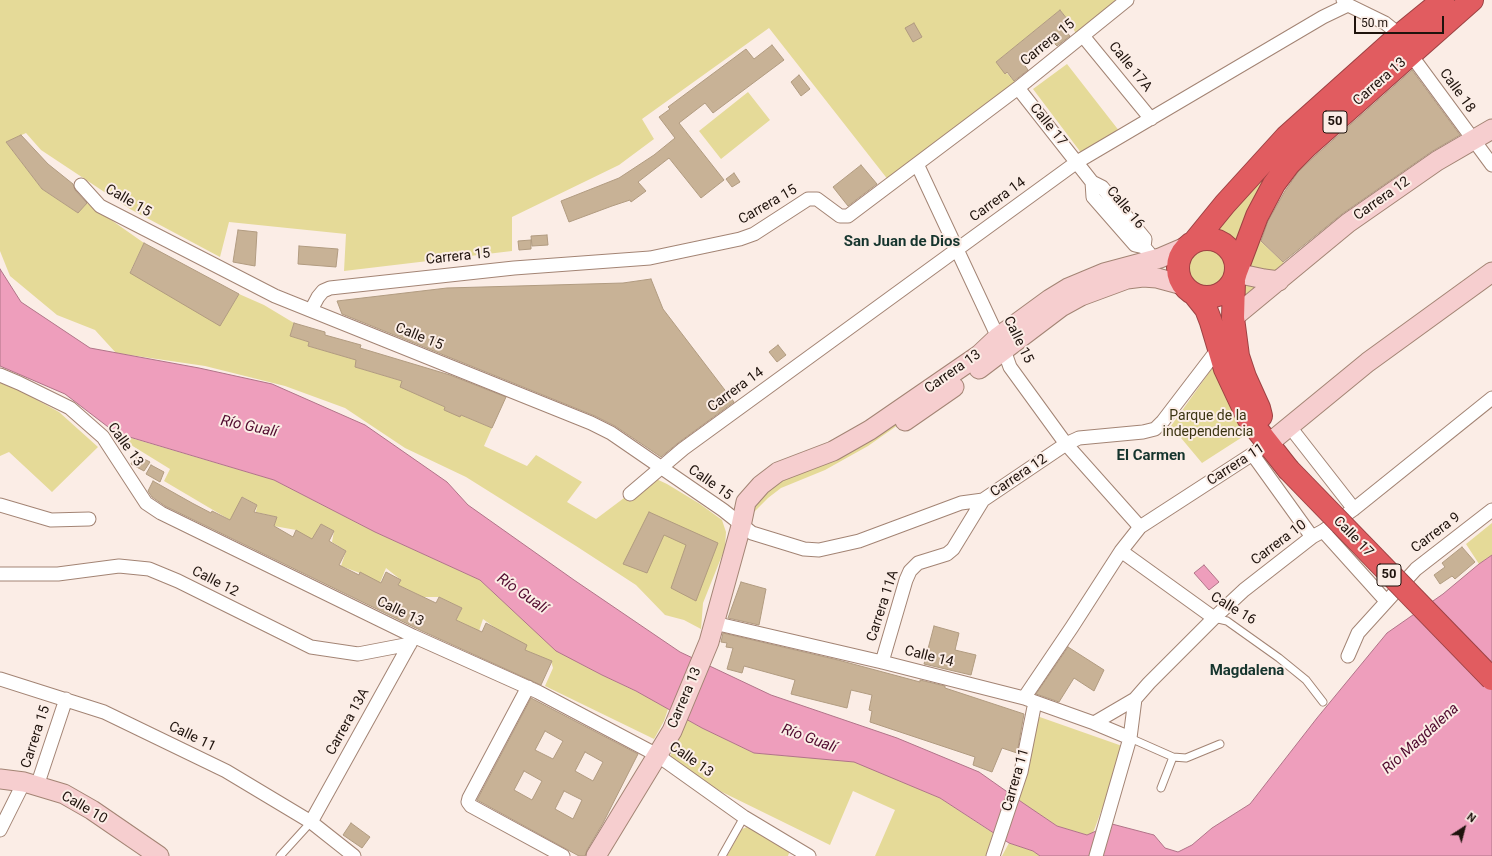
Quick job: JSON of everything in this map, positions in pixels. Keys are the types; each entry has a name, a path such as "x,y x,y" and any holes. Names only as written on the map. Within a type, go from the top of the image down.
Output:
{"highway":[{"name":"Carrera 13","path":"1191,244 1286,137 1400,35 1443,0"},
{"name":"Carrera 13","path":"1235,275 1257,216 1274,184 1289,164 1307,146 1472,0"},
{"name":"50","path":"1204,239 1214,240 1224,244 1231,252 1236,261 1235,275 1228,288 1217,296 1203,297 1189,290 1180,277 1178,269 1179,260 1182,253 1191,244 1204,239"},
{"name":"Calle 17","path":"1235,275 1233,318 1238,356 1245,377 1259,408 1260,449"},
{"name":"Calle 17","path":"1189,290 1206,309 1218,349 1234,391 1248,418 1260,449 1288,469 1492,679"}],"street":[{"name":"Carrera 15","path":"310,310 323,291 330,288 514,268 650,258 725,243 754,234 788,212 812,199 817,199 840,216 848,216 1018,88 1128,0"},
{"path":"1345,2 1385,23 1400,35"},
{"name":"Carrera 14","path":"630,494 683,449 1078,162 1323,17 1345,2"},
{"name":"Calle 17A","path":"1083,36 1151,119"},
{"name":"Calle 18","path":"1411,55 1492,165"},
{"name":"Calle 17","path":"1018,88 1078,162"},
{"name":"Carrera 12","path":"1233,318 1348,223 1430,166 1492,129"},
{"name":"Calle 16","path":"1078,162 1092,182 1093,197 1135,244 1149,253"},
{"name":"Calle 15","path":"917,164 1001,344 1010,367 1066,444 1140,527"},
{"name":"Calle 15","path":"81,185 100,206 275,296 591,423 610,433 723,510 741,526"},
{"name":"Carrera 13","path":"596,856 672,731 709,642 741,526 776,488 798,476 843,458 868,445 930,404 1001,344 1050,299 1068,288 1149,253 1172,254 1191,244"},
{"name":"Carrera 11","path":"993,856 1021,772 1030,700 1072,627 1121,551 1140,527 1260,449 1290,427 1368,362 1492,272"},
{"path":"1235,275 1279,281"},
{"name":"Carrera 13","path":"1001,344 1081,296 1127,279 1143,277 1157,278 1189,290"},
{"name":"Carrera 12","path":"741,526 752,533 804,549 819,550 859,541 961,503 983,500 1066,444 1079,438 1143,432 1155,428 1163,421 1218,349"},
{"name":"Calle 13","path":"0,375 70,408 103,437 146,503 161,513 411,640 528,687 657,755 744,817 801,854"},
{"name":"Carrera 10","path":"1094,723 1136,699 1149,683 1244,590 1317,534 1354,509 1492,398"},
{"path":"1290,427 1354,509"},
{"path":"1260,449 1317,534 1386,601"},
{"name":"Carrera 11A","path":"882,662 910,571 918,563 947,554 953,549 983,500"},
{"path":"0,505 51,520 89,519"},
{"name":"Carrera 9","path":"1348,656 1358,633 1416,568 1492,510"},
{"name":"Calle 16","path":"1121,551 1214,618"},
{"name":"Calle 12","path":"0,574 58,574 119,566 150,569 178,581 311,647 358,654 411,640"},
{"name":"Calle 14","path":"714,623 882,662 1030,700 1094,723 1130,738"},
{"name":"Carrera 13A","path":"311,822 411,640"},
{"name":"Calle 11","path":"0,680 66,699 104,712 226,771 311,822 354,856"},
{"path":"528,687 468,798 468,802 471,806 564,856"},
{"name":"Carrera 15","path":"0,830 31,784 66,699"},
{"path":"1096,856 1130,738 1136,699"},
{"name":"Calle 10","path":"0,779 31,784 64,794 92,810 159,856"}],"lane":[{"name":"Calle 16","path":"1214,618 1227,621 1279,658 1306,680 1323,702"},
{"path":"1130,738 1173,757 1186,758 1220,744"},
{"path":"1161,788 1173,757"},
{"path":"722,856 744,817"},
{"path":"280,856 311,822"}],"green space":[{"path":"0,0 1121,0 1077,36 1071,24 1060,10 996,62 1017,84 889,181 769,28 642,119 654,139 619,165 512,217 512,251 344,271 346,234 229,222 220,257 130,209 41,150 26,133 6,142 42,189 78,213 87,203 144,243 130,272 220,325 239,294 264,305 294,323 290,336 309,342 308,346 357,360 355,367 402,381 401,387 445,407 444,410 461,415 492,428 484,446 527,466 536,455 582,482 567,502 596,519 652,477 667,484 700,504 722,520 726,532 725,548 703,603 701,629 684,620 665,615 636,585 576,546 466,477 405,448 345,408 285,386 205,366 116,353 95,330 57,315 10,276 0,251"},
{"path":"1450,0 1465,0 1338,112 1236,251 1228,243 1219,238 1207,235 1245,190"},
{"path":"1067,64 1120,132 1082,154 1033,89"},
{"path":"748,92 770,120 721,159 699,131"},
{"path":"1257,238 1286,265 1243,299 1241,292"},
{"path":"1211,249 1218,252 1224,258 1227,269 1226,277 1218,286 1211,289 1203,289 1196,286 1188,277 1187,265 1190,258 1199,250"},
{"name":"Parque de la independencia","path":"1213,367 1247,434 1202,463 1171,426"},
{"path":"0,383 17,389 59,412 98,447 52,492 9,452 0,456"},
{"path":"908,418 868,446 825,470 781,488 754,512 751,510 764,492 778,482 876,432"},
{"path":"121,435 274,480 375,532 480,580 557,651 646,696 668,709 664,721 654,739 545,686 553,668 551,661 525,650 483,619 479,631 456,620 462,608 439,597 423,597 398,585 401,580 386,568 375,595 361,588 365,575 341,566 346,551 332,542 334,531 321,524 301,559 296,530 274,526 277,517 256,512 257,505 243,497 230,520 164,481 170,469 131,445"},
{"path":"1492,523 1492,555 1479,564 1466,544"},
{"path":"1034,715 1125,747 1093,833 1087,835 1057,826 1015,798"},
{"path":"684,718 754,753 854,761 940,798 993,833 986,856 875,856 895,810 853,791 830,845 722,792 683,768 670,758"},
{"path":"747,827 790,850 788,856 727,856 742,829"},
{"path":"1009,843 1033,851 1040,856 1002,856"}],"water":[{"path":"0,269 21,302 90,348 199,368 272,384 365,425 447,482 468,505 574,580 680,652 771,695 897,738 979,772 1057,826 1087,835 1112,824 1154,835 1165,848 1178,852 1192,845 1212,828 1250,804 1317,718 1387,633 1443,594 1492,555 1492,856 1040,856 1033,851 1009,843 940,798 854,762 754,753 702,728 636,691 556,651 480,580 375,532 274,480 116,433 65,394 0,366"},
{"path":"1204,565 1219,582 1209,590 1194,573"}],"building":[{"path":"1060,10 1071,24 1064,29 1070,36 1057,46 1051,40 1023,63 1028,70 1014,81 1007,72 1005,74 996,62"},
{"path":"914,23 922,37 913,42 905,28"},
{"path":"772,45 784,60 713,113 705,103 679,123 724,180 701,198 669,158 638,182 646,191 631,202 630,200 569,222 561,201 619,178 654,155 675,138 659,117 670,109 668,107 746,49 754,59"},
{"path":"1412,70 1460,135 1431,152 1342,214 1283,262 1261,241 1268,221 1285,191 1298,172"},
{"path":"799,75 810,89 801,96 791,82"},
{"path":"21,135 48,164 73,184 75,190 87,203 78,213 42,189 6,142"},
{"path":"861,165 877,184 848,206 833,187"},
{"path":"734,173 740,182 732,187 726,179"},
{"path":"238,230 257,232 255,266 233,262"},
{"path":"547,235 548,245 532,246 531,236"},
{"path":"531,240 531,249 519,250 518,241"},
{"path":"144,243 239,294 220,326 130,273"},
{"path":"299,246 338,249 336,267 298,264"},
{"path":"651,279 663,309 734,402 661,457 615,426 595,416 342,314 337,301 447,288 623,283"},
{"path":"294,323 325,332 325,335 361,345 360,348 450,375 506,397 492,428 461,415 460,417 444,410 445,407 400,387 402,381 355,367 356,360 308,346 309,342 290,336"},
{"path":"778,345 786,355 777,362 769,352"},
{"path":"136,455 150,462 144,471 131,464"},
{"path":"151,465 164,472 160,482 146,474"},
{"path":"153,481 211,513 212,511 230,520 242,497 257,505 254,512 277,517 274,526 293,537 296,530 312,539 321,524 334,531 329,541 346,551 339,565 359,575 360,572 381,583 386,572 401,580 398,585 436,603 439,597 462,608 456,620 482,632 486,623 527,645 525,650 552,661 541,685 422,631 165,506 152,497 148,491"},
{"path":"649,512 718,543 696,601 671,588 686,545 664,535 647,573 623,564"},
{"path":"1462,547 1475,562 1455,579 1452,576 1440,584 1434,575 1445,567 1442,563"},
{"path":"741,582 766,589 759,625 728,618"},
{"path":"934,626 959,633 955,650 976,655 971,675 924,664"},
{"path":"723,633 838,660 920,682 920,680 945,686 945,688 1024,714 1017,753 1002,748 992,772 973,765 975,757 870,722 872,711 869,710 872,695 851,690 847,708 791,694 795,680 744,666 742,673 727,669 733,648 726,647 727,643 721,642"},
{"path":"1068,647 1104,670 1094,691 1074,678 1059,702 1036,694"},
{"path":"531,698 638,754 585,856 579,856 477,800","holes":["545,731 563,741 553,759 535,750","585,752 603,762 593,781 575,771","524,771 542,781 532,800 514,790","564,791 582,800 573,819 555,809"]},
{"path":"351,823 370,837 362,848 343,835"}],"district":[{"name":"San Juan de Dios","path":"902,242"},
{"name":"El Carmen","path":"1151,456"},
{"name":"Magdalena","path":"1247,671"}],"water label":[{"name":"Río Gualí","path":"249,427"},
{"name":"Río Gualí","path":"522,594"},
{"name":"Río Gualí","path":"809,739"},
{"name":"Río Magdalena","path":"1421,739"}]}
